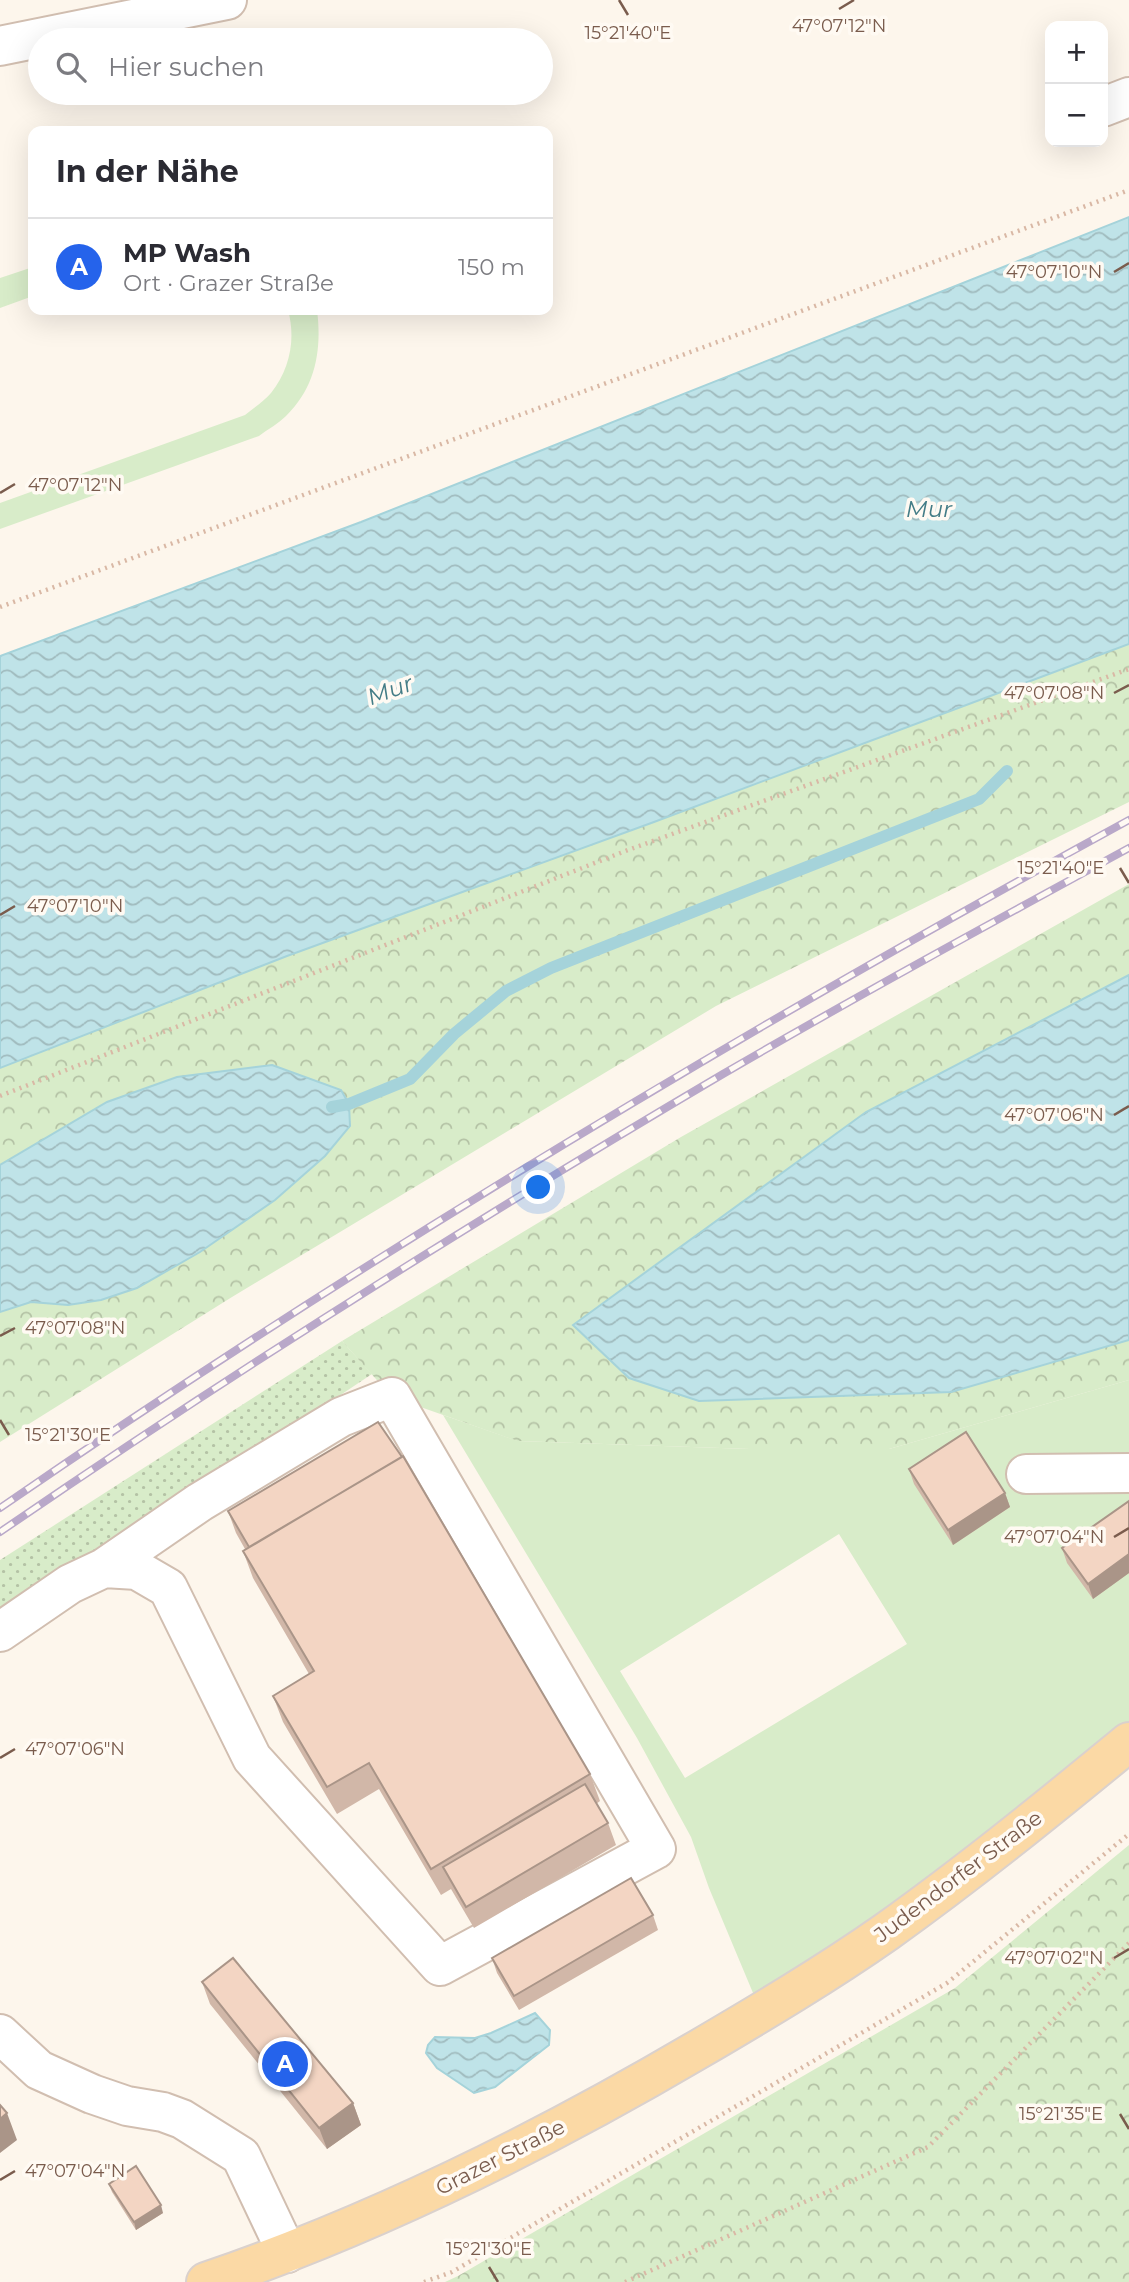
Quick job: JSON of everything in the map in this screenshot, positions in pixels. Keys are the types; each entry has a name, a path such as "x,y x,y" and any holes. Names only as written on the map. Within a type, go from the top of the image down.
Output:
{"main road":[{"name":"Judendorfer Straße","path":"780,2001 884,1933 956,1880 1129,1742"},
{"name":"Grazer Straße","path":"206,2282 382,2215 521,2149 642,2083 780,2001"}],"lane":[{"path":"89,28 227,0"},
{"path":"0,46 28,40"},
{"path":"1108,105 1129,97"},
{"path":"0,1632 70,1584 104,1568 200,1502 341,1417 392,1397 656,1849 440,1966 252,1758 168,1588 137,1570 104,1568"},
{"path":"1026,1474 1129,1473"},
{"path":"0,2034 39,2070 92,2094 127,2106 163,2112 182,2119 241,2156 288,2253"}],"path":[{"path":"0,607 1129,190"},
{"path":"0,1096 628,850 1129,669"},
{"path":"424,2282 452,2272 947,1983 1129,1834"},
{"path":"625,2282 928,2147 1129,1943"}],"green space":[{"path":"28,269 28,298 0,308 0,278"},
{"path":"289,315 317,315 317,353 315,367 304,393 280,422 259,436 0,529 0,503 245,415 271,393 283,374 290,353"},
{"path":"1129,644 1129,802 716,1006 232,1297 0,1442 0,1068 287,956"},
{"path":"1129,884 1129,975 866,1112 573,1325 951,1392 1129,1340 1129,1380 889,1449 750,1449 517,1441 392,1397 342,1341 681,1137"},
{"path":"342,1341 372,1374 0,1622 0,1560"},
{"path":"1129,1380 1129,1742 761,2012 709,1888 691,1837 637,1738 443,1415 518,1441 750,1449 889,1449","holes":["839,1534 907,1644 685,1778 620,1671"]},
{"path":"1129,1845 1129,2282 445,2282 955,1988"}],"water":[{"name":"Mur","path":"1129,217 1129,644 287,956 0,1068 0,656 361,522"},
{"path":"1129,975 1129,1340 951,1392 699,1401 629,1378 573,1325 866,1112"},
{"path":"272,1065 341,1090 349,1104 350,1126 325,1156 275,1200 200,1252 137,1288 101,1300 68,1305 31,1302 0,1312 0,1165 107,1102 177,1077"},
{"path":"535,2013 550,2030 549,2045 495,2087 474,2093 437,2068 426,2053 428,2045 435,2037 475,2038"}],"building":[{"path":"378,1422 402,1457 249,1547 228,1511"},
{"path":"966,1432 1005,1493 948,1530 909,1469"},
{"path":"403,1456 590,1774 431,1869 369,1763 327,1787 273,1696 314,1671 243,1551"},
{"path":"1129,1501 1129,1554 1088,1584 1062,1548"},
{"path":"585,1784 608,1823 466,1907 443,1867"},
{"path":"631,1878 653,1915 514,1996 492,1958"},
{"path":"233,1958 353,2103 319,2128 202,1982"},
{"path":"0,2105 7,2113 0,2119"},
{"path":"136,2166 161,2205 134,2222 109,2184"}],"waterway":[{"path":"332,1107 349,1104 410,1079 454,1034 506,991 551,968 979,799 1007,771"}],"railway":[{"path":"0,1508 275,1325 556,1149 840,981 1129,820"},
{"path":"0,1532 267,1355 539,1184 773,1045 1129,848"}],"place":[{"name":"MP Wash","path":"285,2064"}]}
